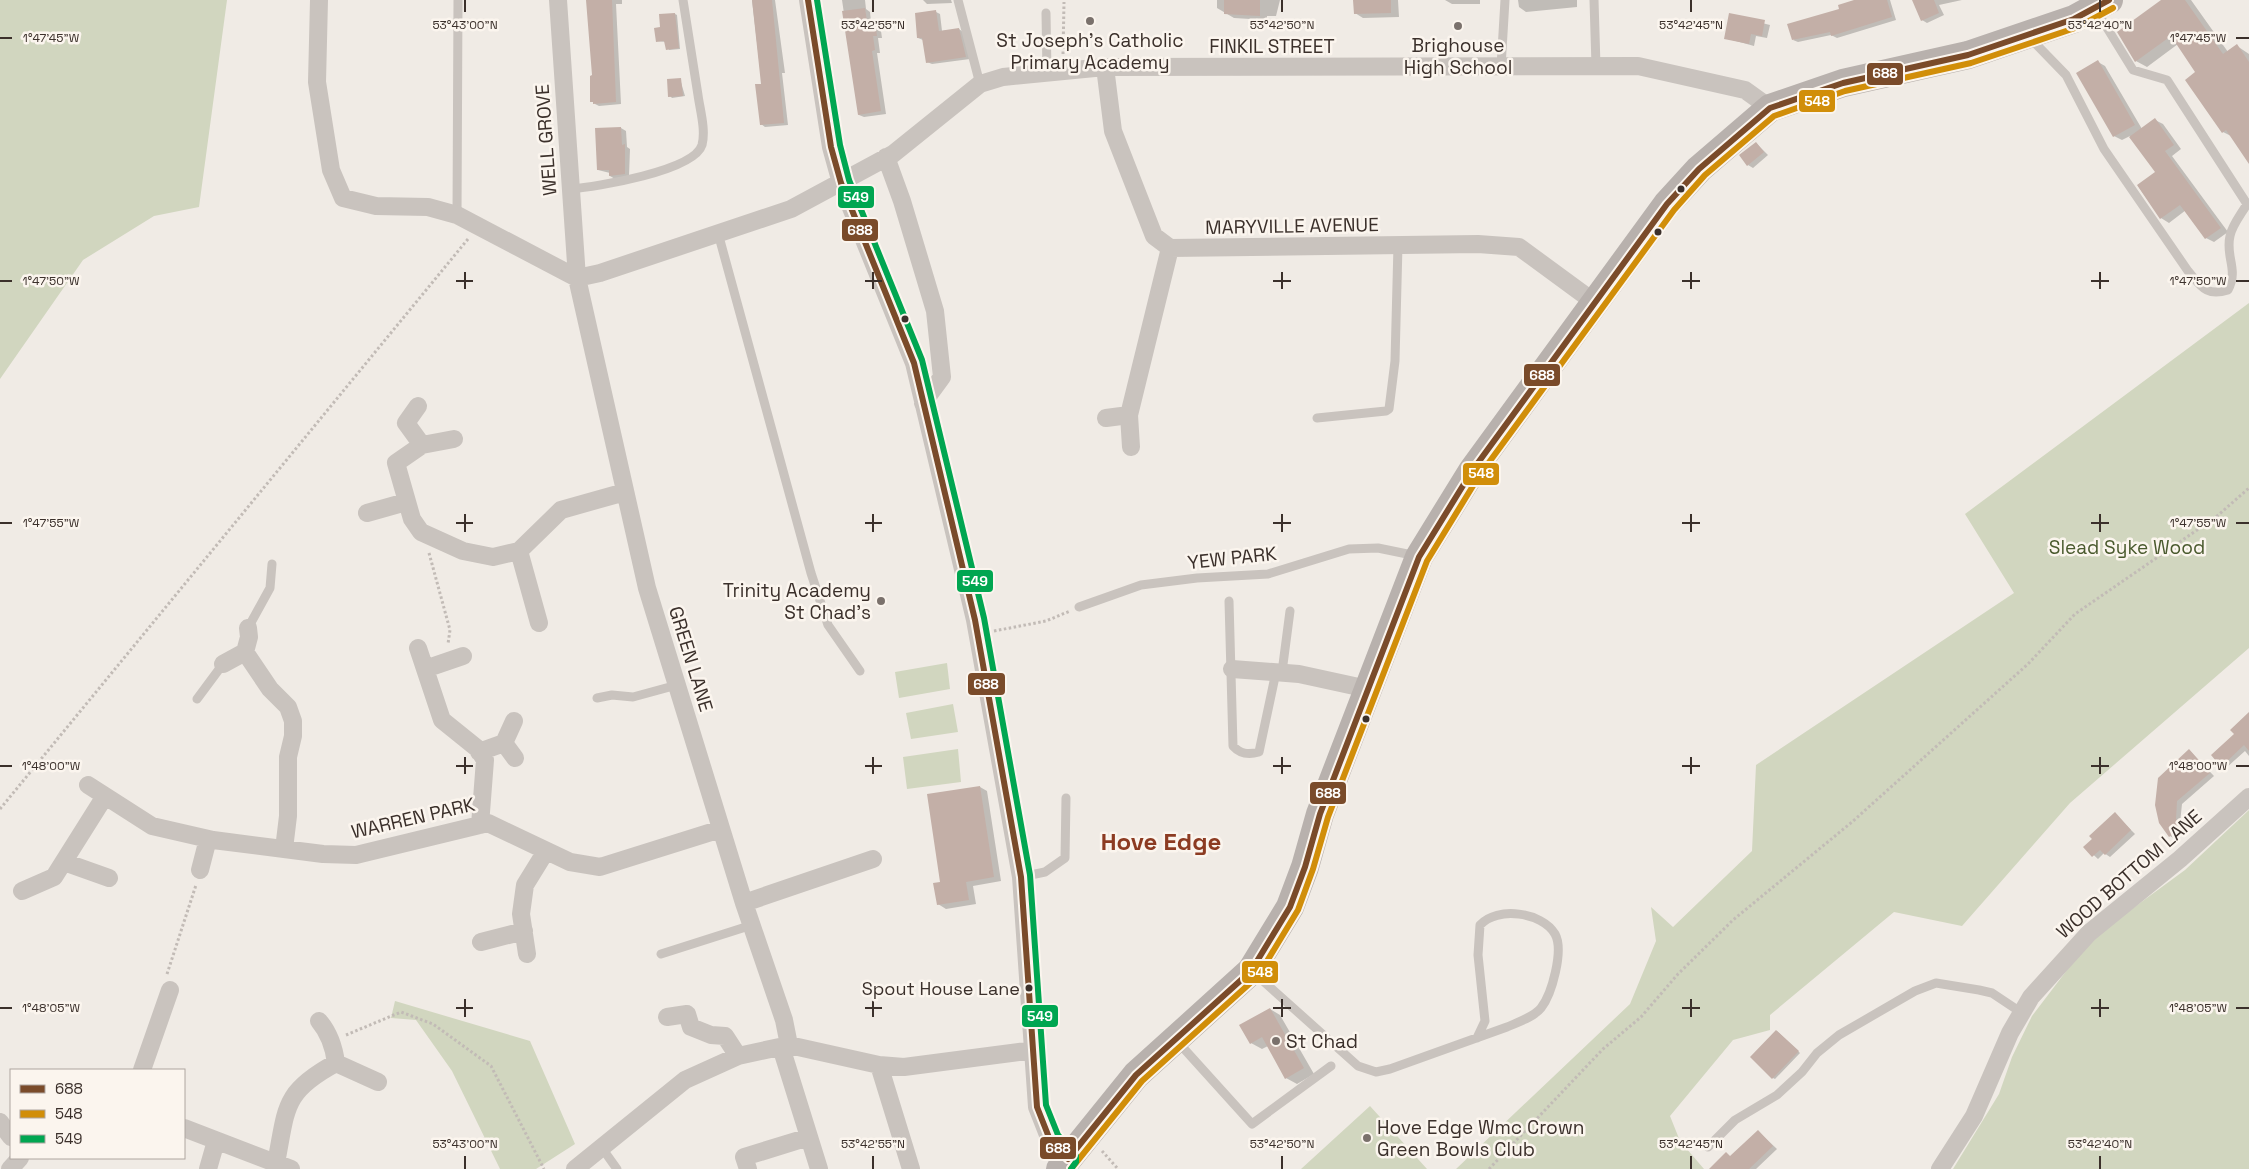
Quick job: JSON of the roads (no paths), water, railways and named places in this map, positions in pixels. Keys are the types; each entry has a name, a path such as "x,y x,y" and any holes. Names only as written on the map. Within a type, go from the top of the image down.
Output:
{"main road":[{"path":"1064,1164 1136,1075 1251,970 1290,907 1305,867 1320,814 1419,557 1472,472 1594,302 1668,204 1693,176 1770,108 1843,83 1968,54 2074,19 2102,4"}],"street":[{"path":"319,0 317,82 332,170 343,198 376,206 428,207 457,215 577,278"},
{"name":"WELL GROVE","path":"558,0 577,278"},
{"path":"808,0 831,147 841,183 914,363 978,634 1021,877 1037,1107 1050,1140 1064,1164"},
{"name":"FINKIL STREET","path":"577,278 600,273 792,208 886,157 980,84 1003,77 1105,67 1638,66 1745,90 1770,108"},
{"path":"1105,67 1113,131 1154,236 1170,248 1129,415 1131,447"},
{"path":"886,157 902,201 934,311 942,377 923,402"},
{"name":"MARYVILLE AVENUE","path":"1170,248 1478,244 1518,247 1594,302"},
{"name":"GREEN LANE","path":"577,278 647,588 744,903 784,1020 785,1046 819,1169"},
{"path":"418,406 406,423 422,445"},
{"path":"1106,418 1129,415"},
{"path":"454,439 422,445 396,463 412,519 421,532 463,551 493,556 519,551 561,510 626,492"},
{"path":"367,513 406,502"},
{"path":"519,551 539,623"},
{"path":"222,664 245,652 249,637 248,628"},
{"path":"418,648 442,720 480,752 485,760 480,824"},
{"path":"245,652 270,689 288,707 293,721 293,736 288,757 288,816 284,849"},
{"path":"425,669 463,656"},
{"path":"1232,669 1299,674 1368,689"},
{"path":"480,752 504,743 514,721"},
{"path":"504,743 515,758"},
{"name":"WARREN PARK","path":"88,785 152,826 208,839 323,854 356,855 488,823 570,862 600,868 722,829"},
{"path":"22,891 54,877 105,796"},
{"name":"WOOD BOTTOM LANE","path":"1940,1169 1974,1116 2010,1033 2031,997 2089,933 2180,859 2249,797"},
{"path":"200,870 208,839"},
{"path":"527,954 521,914 524,885 546,851"},
{"path":"744,903 873,860"},
{"path":"64,862 109,878"},
{"path":"481,942 524,931"},
{"path":"142,1069 170,990"},
{"path":"667,1017 687,1014 691,1027 710,1036 725,1036 738,1056"},
{"path":"319,1021 327,1030 332,1041 336,1063"},
{"path":"576,1169 685,1080 738,1056 785,1046 879,1065 904,1067 1034,1050"},
{"path":"336,1063 378,1082"},
{"path":"185,1128 284,1166 288,1104 303,1084 336,1063"},
{"path":"879,1065 911,1169"},
{"path":"0,1122 10,1136"},
{"path":"748,1169 744,1157 809,1138"},
{"path":"208,1169 216,1141"},
{"path":"10,1169 19,1159"}],"lane":[{"path":"457,215 458,0"},
{"path":"571,189 628,181 670,168 699,151 703,144 702,120 683,0"},
{"path":"958,0 980,84"},
{"path":"1501,67 1505,0"},
{"path":"1594,0 1596,66"},
{"path":"2027,35 2066,75 2104,149 2188,271 2204,289 2216,294 2228,290 2234,279 2230,235 2247,204 2167,80 2132,70 2102,4"},
{"path":"1046,13 1055,72"},
{"path":"718,233 811,573 828,625 860,671"},
{"path":"1317,418 1386,411 1389,409 1395,361 1398,245"},
{"name":"YEW PARK","path":"1079,607 1141,585 1196,578 1268,574 1349,549 1378,548 1419,557"},
{"path":"248,628 270,588 272,564"},
{"path":"1229,600 1233,746 1238,752 1251,754 1259,752 1279,672 1290,611"},
{"path":"197,699 222,664"},
{"path":"597,698 604,696 633,697 677,685"},
{"path":"1021,877 1045,872 1065,858 1066,798"},
{"path":"1251,970 1358,1066 1376,1072 1390,1069 1477,1038 1525,1019 1541,1008 1557,967 1558,948 1556,936 1549,926 1540,920 1505,914 1486,918 1480,925 1478,955 1485,1021 1477,1038"},
{"path":"661,954 752,926"},
{"path":"1708,1147 1735,1120 1777,1095 1802,1072 1817,1053 1839,1035 1915,992 1936,983 1992,993 2022,1013"},
{"path":"1175,1039 1252,1124 1331,1066"},
{"path":"602,1148 617,1169"}],"place":[{"name":"St Joseph's Catholic Primary Academy","path":"1090,21"},
{"name":"Brighouse High School","path":"1458,26"},
{"name":"Trinity Academy St Chad's","path":"881,601"},
{"name":"Spout House Lane","path":"1029,988"},
{"name":"St Chad","path":"1276,1041"},
{"name":"Hove Edge Wmc Crown Green Bowls Club","path":"1367,1138"}],"district":[{"name":"Hove Edge","path":"1161,841"}],"park label":[{"name":"Slead Syke Wood","path":"2127,547"}]}
